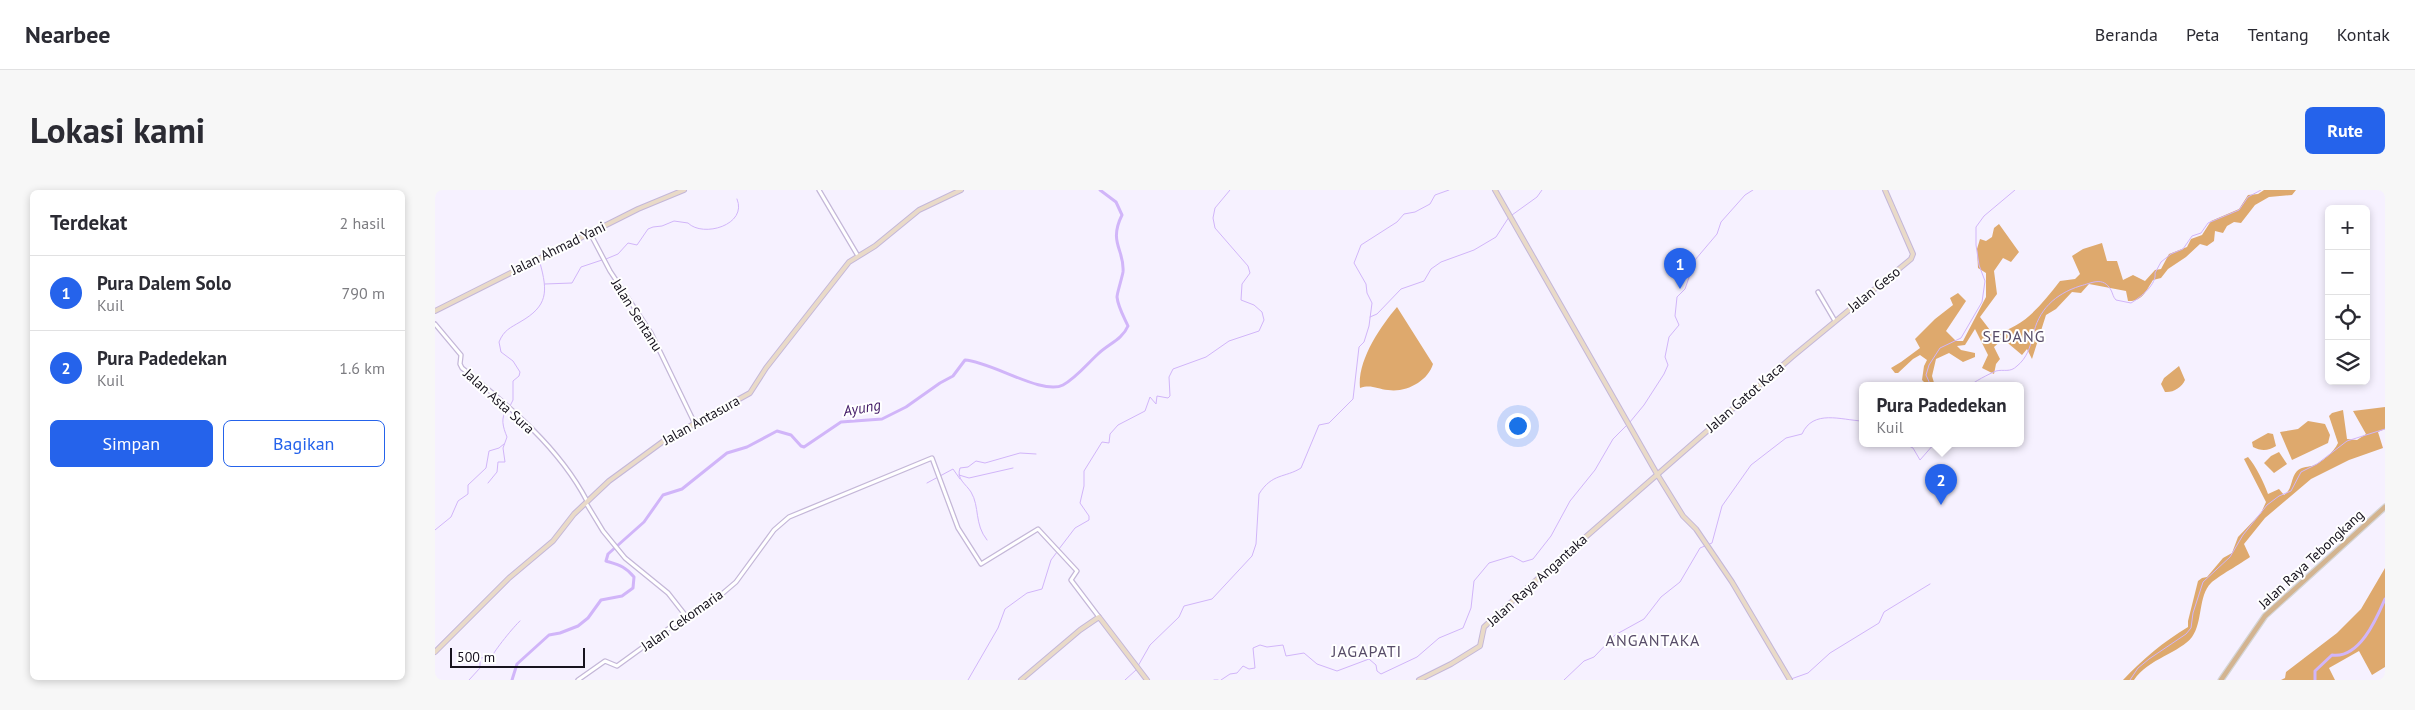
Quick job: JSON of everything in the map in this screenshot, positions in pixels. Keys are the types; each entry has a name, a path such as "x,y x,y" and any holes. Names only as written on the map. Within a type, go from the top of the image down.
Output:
{"main road":[{"name":"Jalan Ahmad Yani","path":"435,311 638,209 684,190"},
{"name":"Jalan Antasura","path":"435,652 509,578 553,541 573,514 609,481 651,449 751,391 766,368 845,267 858,256 875,246 919,210 961,190"},
{"path":"1495,190 1628,426 1683,516 1696,529 1745,603 1790,680"},
{"name":"Jalan Geso","path":"1835,321 1913,256 1909,242 1885,190"},
{"name":"Jalan Gatot Kaca","path":"1657,474 1835,321"},
{"name":"Jalan Raya Angantaka","path":"1419,680 1451,664 1480,646 1485,626 1657,474"},
{"name":"Jalan Raya Tebongkang","path":"2221,680 2265,616 2385,507"},
{"path":"1021,680 1080,630 1099,617 1147,680"}],"street":[{"path":"819,190 858,256"},
{"name":"Jalan Sentanu","path":"589,233 610,271 651,333 695,424"},
{"path":"1818,292 1835,321"},
{"name":"Jalan Asta Sura","path":"435,324 461,355 460,364 462,368 509,406 556,457 576,482 613,544 632,564 668,592 686,616"},
{"name":"Jalan Cekomaria","path":"579,680 605,661 617,666 686,616 709,605 740,579 774,530 788,518 932,458 955,522 982,565 1037,529 1077,571 1070,579 1099,617"}],"shaded area":[{"path":"2264,190 2296,190 2292,195 2269,197 2255,205 2241,223 2234,222 2227,226 2223,233 2215,231 2214,241 2207,246 2200,244 2186,257 2168,269 2161,278 2153,280 2143,295 2137,300 2128,301 2126,291 2089,284 2081,293 2072,292 2056,309 2046,315 2032,359 2027,349 2022,355 2003,339 1994,347 2000,359 1996,364 1994,374 1982,368 1988,355 1975,329 1965,345 1957,346 1961,350 1975,353 1975,357 1963,362 1949,353 1936,359 1932,376 1934,382 1924,382 1922,380 1927,360 1920,355 1898,373 1895,373 1891,368 1920,348 1915,339 1935,319 1953,305 1950,298 1958,293 1966,301 1946,331 1956,341 1963,341 1986,297 1986,273 1978,268 1977,249 1980,239 1986,241 1992,237 1994,228 1999,224 2019,252 2011,262 2003,258 1994,271 1997,294 1980,317 1993,334 2014,327 2023,321 2039,307 2060,281 2075,279 2080,274 2072,256 2083,249 2102,243 2107,261 2117,261 2123,280 2133,275 2145,281 2155,270 2161,269 2169,254 2187,247 2191,239 2202,235 2211,221 2239,209 2248,195 2258,194"},
{"path":"1397,307 1433,364 1426,376 1409,388 1388,390 1367,386 1360,388 1362,367 1371,345"},
{"path":"2179,366 2185,380 2177,389 2165,392 2161,384 2164,378"},
{"path":"2385,407 2385,429 2378,432 2383,448 2349,460 2311,479 2265,518 2244,544 2250,557 2214,580 2207,588 2198,624 2192,637 2180,647 2147,667 2134,680 2123,680 2154,651 2188,627 2198,581 2207,577 2223,558 2232,553 2238,537 2261,513 2266,502 2244,459 2248,457 2251,461 2268,494 2279,489 2284,495 2289,490 2297,471 2319,462 2338,443 2329,416 2332,413 2343,410 2347,439 2357,440 2366,434 2353,411"},
{"path":"2308,421 2325,424 2330,435 2328,443 2292,460 2280,432 2298,429"},
{"path":"2268,433 2273,434 2276,446 2265,450 2253,447 2252,442"},
{"path":"2279,452 2287,464 2274,473 2264,463 2271,456"},
{"path":"2385,568 2385,667 2372,675 2359,651 2329,668 2335,680 2281,680 2285,678 2286,672 2337,633 2361,609"}],"waterway":[{"name":"Ayung","path":"512,680 517,664 549,635 578,626 588,618 601,600 622,596 633,588 634,577 628,570 606,561 608,554 644,522 663,495 682,489 727,453 747,447 777,431 791,435 804,447 841,422 882,419 906,407 953,376 965,360 976,362 1043,386 1054,387 1063,385 1072,379 1102,350 1119,338 1128,326 1117,297 1123,272 1122,258 1117,240 1118,225 1122,215 1116,202 1100,190"},
{"path":"1059,549 1075,528 1089,520 1089,516 1080,503 1084,486 1084,471 1102,442 1109,443 1110,434 1118,425 1145,411 1150,397 1156,404 1157,396 1168,398 1170,396 1169,377 1173,369 1206,357 1229,341 1259,331 1264,320 1262,312 1254,305 1241,300 1242,284 1250,273 1248,266 1215,228 1213,218 1215,208 1230,190"},
{"path":"1138,666 1150,645 1179,617 1184,606 1212,599 1252,556 1256,544 1259,494 1269,482 1301,468 1319,425 1329,423 1353,399 1359,347 1364,342 1369,326 1372,303 1367,293 1366,284 1354,263 1361,245 1397,222 1404,214 1415,212 1430,204 1435,195 1449,190"},
{"path":"1512,215 1537,197 1542,190"},
{"path":"1630,422 1644,405 1668,365 1665,357 1669,337 1679,325 1675,316 1677,297 1685,289 1695,260 1717,234 1721,222 1745,195 1753,190"},
{"path":"1929,382 1926,375 1929,365 1940,348 1961,338 1982,302 1985,281 1979,265 1976,227 1984,216 2015,190"},
{"path":"1975,382 1993,372 2012,369 2020,363 2026,356 2039,318 2055,298 2071,289 2093,282 2101,282 2108,286 2116,300 2131,303 2144,294 2151,286 2161,262 2171,254 2183,249 2192,236 2201,233 2208,223 2239,210 2248,197 2261,190"},
{"path":"606,259 618,254 628,243 637,245 648,229 674,221 688,223 704,229 722,226 736,216 739,208 737,199"},
{"path":"1370,317 1377,314 1401,289 1424,281 1431,269 1441,262 1474,250 1496,237 1509,217"},
{"path":"545,284 572,283 581,267 602,260"},
{"path":"510,406 513,400 513,381 519,376 520,372 513,361 501,352 499,342 508,330 529,316 541,304 545,290 540,263"},
{"path":"488,483 497,472 498,462 505,462 503,448 507,437 503,426 503,419 507,409"},
{"path":"1564,680 1584,661 1594,657 1615,635 1644,619 1661,597 1680,582 1700,548 1712,543 1722,506 1751,465 1786,438 1802,434 1813,421 1828,418 1859,421"},
{"path":"1221,680 1230,674 1237,673 1243,666 1249,669 1255,668 1253,648 1260,645 1267,647 1283,645 1286,656 1304,653 1317,664 1337,671 1369,659 1376,665 1377,671 1381,674 1417,657 1439,638 1463,628 1471,608 1474,581 1489,563 1512,556 1523,562 1533,559 1551,536 1570,501 1595,470 1613,439 1627,425"},
{"path":"2130,680 2138,668 2186,634 2191,628 2193,613 2203,582 2230,557 2243,535 2267,505 2279,496 2291,491 2301,472 2317,464 2347,441 2385,429"},
{"path":"435,530 451,517 458,501 468,494 468,485 486,468 489,451 499,448 504,444"},
{"path":"1911,447 1920,460 1931,447"},
{"path":"987,540 980,528 974,498 960,478 960,468 968,467 976,461 985,463 1020,453 1036,454"},
{"path":"959,475 969,478 1013,468"},
{"path":"927,483 953,469 960,479"},
{"path":"968,680 998,628 1005,609 1027,593 1042,589 1051,560 1057,552"},
{"path":"1791,679 1808,673 1830,653 1879,623 1884,612 1930,584"},
{"path":"2315,680 2315,671 2332,655 2342,655 2358,645 2377,617 2385,599"},
{"path":"469,680 480,668 480,658 492,657 520,621"},
{"path":"1125,680 1136,670"}],"place":[{"name":"Pura Dalem Solo","path":"1680,289"},
{"name":"Pura Padedekan","path":"1941,505"}],"district":[{"name":"SEDANG","path":"2014,336"},
{"name":"ANGANTAKA","path":"1653,640"},
{"name":"JAGAPATI","path":"1367,651"}]}
